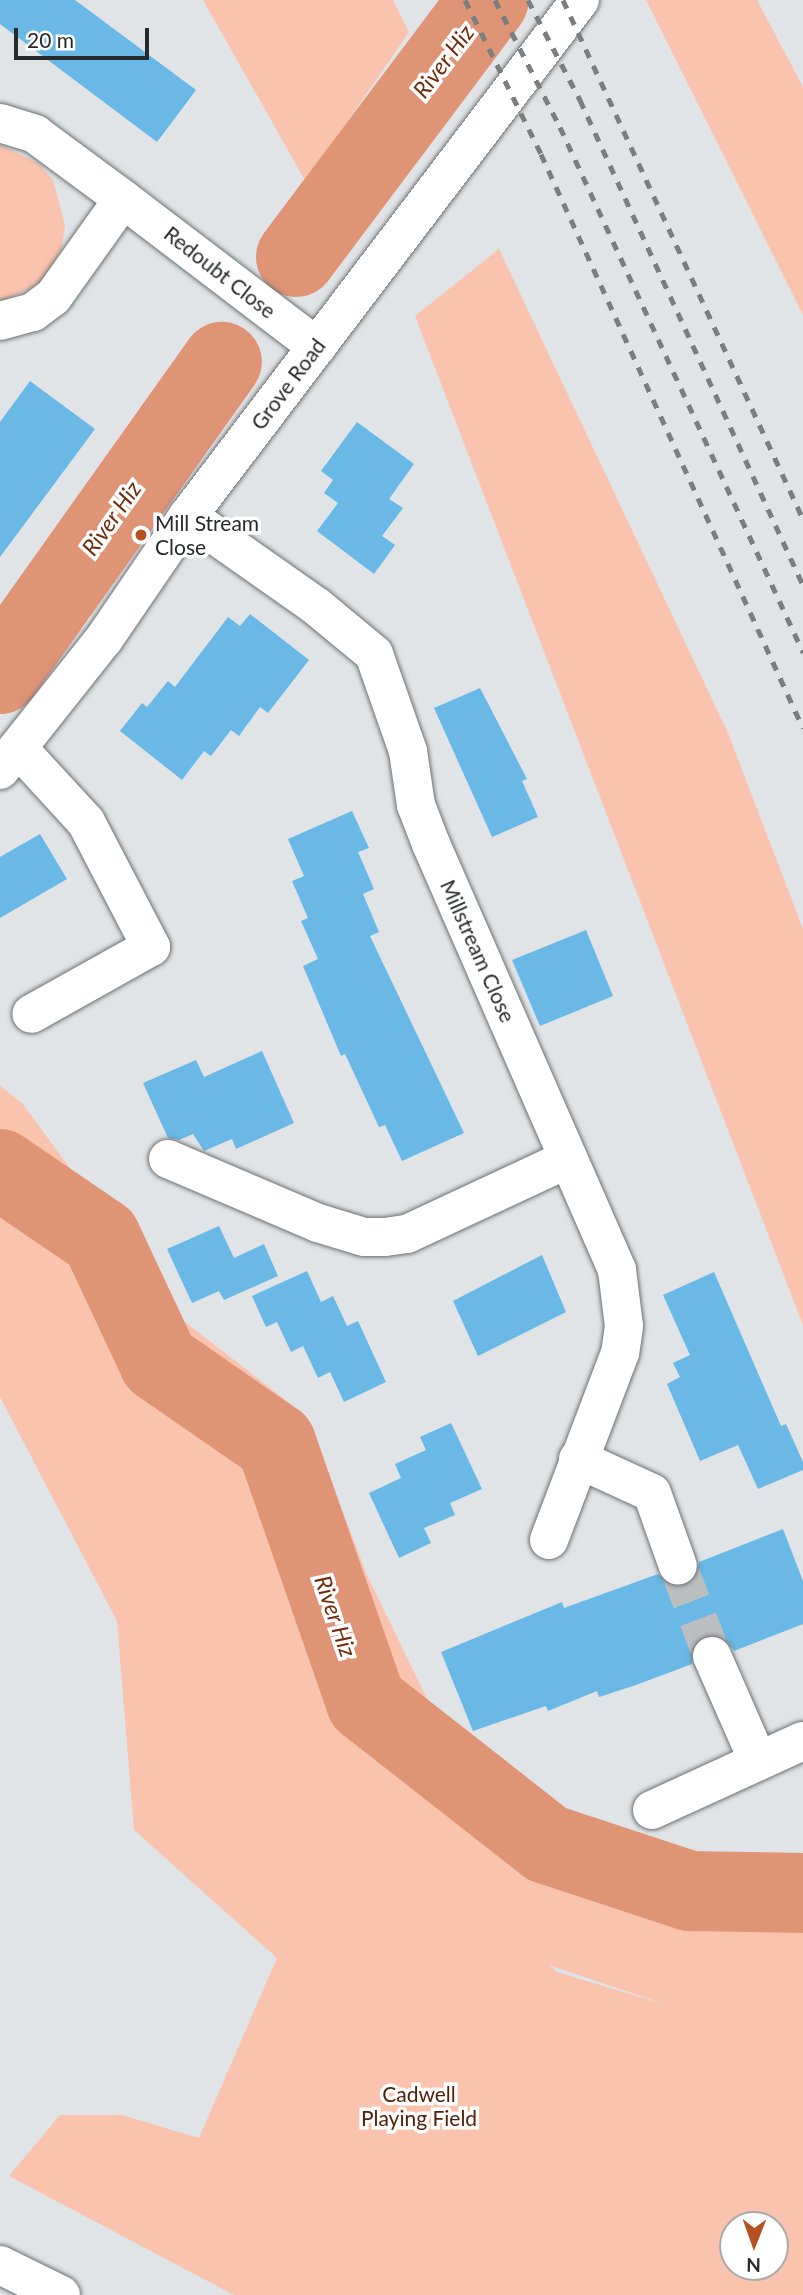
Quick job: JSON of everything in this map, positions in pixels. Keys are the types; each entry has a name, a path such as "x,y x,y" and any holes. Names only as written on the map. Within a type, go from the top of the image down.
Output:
{"street":[{"name":"Grove Road","path":"9,759 104,639 188,516 580,0"},
{"name":"Redoubt Close","path":"0,122 35,134 317,346"},
{"path":"0,321 33,312 53,297 123,199"},
{"name":"Millstream Close","path":"188,516 316,606 374,654 404,738 416,805 431,844 617,1270 624,1326 620,1353 549,1539"},
{"path":"9,759 86,822 151,947 31,1014"},
{"path":"168,1159 318,1223 363,1237 385,1237 407,1234 568,1159"},
{"path":"578,1459 652,1493 678,1566"},
{"path":"712,1656 758,1761"},
{"path":"652,1810 803,1741"},
{"path":"0,2265 61,2295"}],"green space":[{"path":"203,0 393,0 409,32 306,182"},
{"path":"646,0 757,0 803,87 803,315"},
{"path":"0,145 38,163 53,180 65,225 62,247 52,268 37,285 0,302"},
{"path":"499,249 728,733 803,929 803,1325 415,316"},
{"name":"Cadwell Playing Field","path":"0,1086 22,1103 180,1318 306,1416 367,1575 428,1701 531,1795 629,1849 716,1886 803,1863 803,2295 234,2295 9,2176 60,2115 122,2115 199,2138 277,1958 134,1830 117,1621 0,1397","holes":["549,1965 670,2006 557,1972"]}],"building":[{"path":"0,0 75,0 196,90 157,142 0,24"},
{"path":"30,381 95,429 0,557 0,422"},
{"path":"357,422 414,464 389,499 403,508 382,536 395,545 374,574 317,531 338,503 324,493 333,480 321,471"},
{"path":"250,614 309,660 268,713 260,707 239,736 231,730 211,756 204,751 182,780 120,731 142,703 147,707 168,681 175,687 228,617 240,626"},
{"path":"480,688 527,779 522,781 538,817 492,837 434,708"},
{"path":"352,811 369,848 358,852 374,889 363,894 379,932 370,936 464,1133 402,1161 385,1125 379,1127 345,1054 341,1056 303,966 318,959 301,921 308,918 292,881 304,876 288,839"},
{"path":"40,834 67,879 0,918 0,857"},
{"path":"586,930 613,996 540,1026 512,960"},
{"path":"262,1051 294,1123 236,1149 232,1139 204,1151 193,1134 179,1140 168,1138 143,1083 196,1060 204,1077"},
{"path":"219,1226 234,1258 264,1244 278,1276 224,1300 219,1291 192,1303 167,1249"},
{"path":"542,1255 566,1312 478,1356 453,1301"},
{"path":"307,1271 321,1302 333,1296 347,1326 358,1321 386,1382 344,1402 330,1372 318,1378 303,1346 291,1352 277,1322 266,1327 252,1296"},
{"path":"714,1272 781,1426 786,1424 803,1462 803,1470 758,1489 738,1445 700,1461 667,1384 680,1377 673,1363 690,1355 663,1295"},
{"path":"451,1423 482,1489 450,1503 455,1515 424,1528 431,1543 399,1558 369,1493 401,1478 395,1464 426,1450 420,1437"},
{"path":"783,1529 803,1581 803,1624 734,1651 724,1638 704,1636 694,1644 692,1664 599,1697 597,1691 548,1711 546,1706 473,1731 441,1652 562,1602 564,1608 658,1574 673,1587 686,1586 695,1580 699,1562"}],"waterway":[{"name":"River Hiz","path":"296,257 489,0"},
{"name":"River Hiz","path":"0,674 222,362"},
{"name":"River Hiz","path":"0,1169 101,1238 159,1362 276,1443 366,1702 547,1844 690,1891 803,1893"}],"tunnel":[{"path":"678,1566 712,1656"}],"railway":[{"path":"465,0 541,154 803,728"},
{"path":"495,0 560,127 803,652"},
{"path":"528,0 580,100 803,585"},
{"path":"563,0 803,519"}],"place":[{"name":"Mill Stream Close","path":"141,535"}]}
